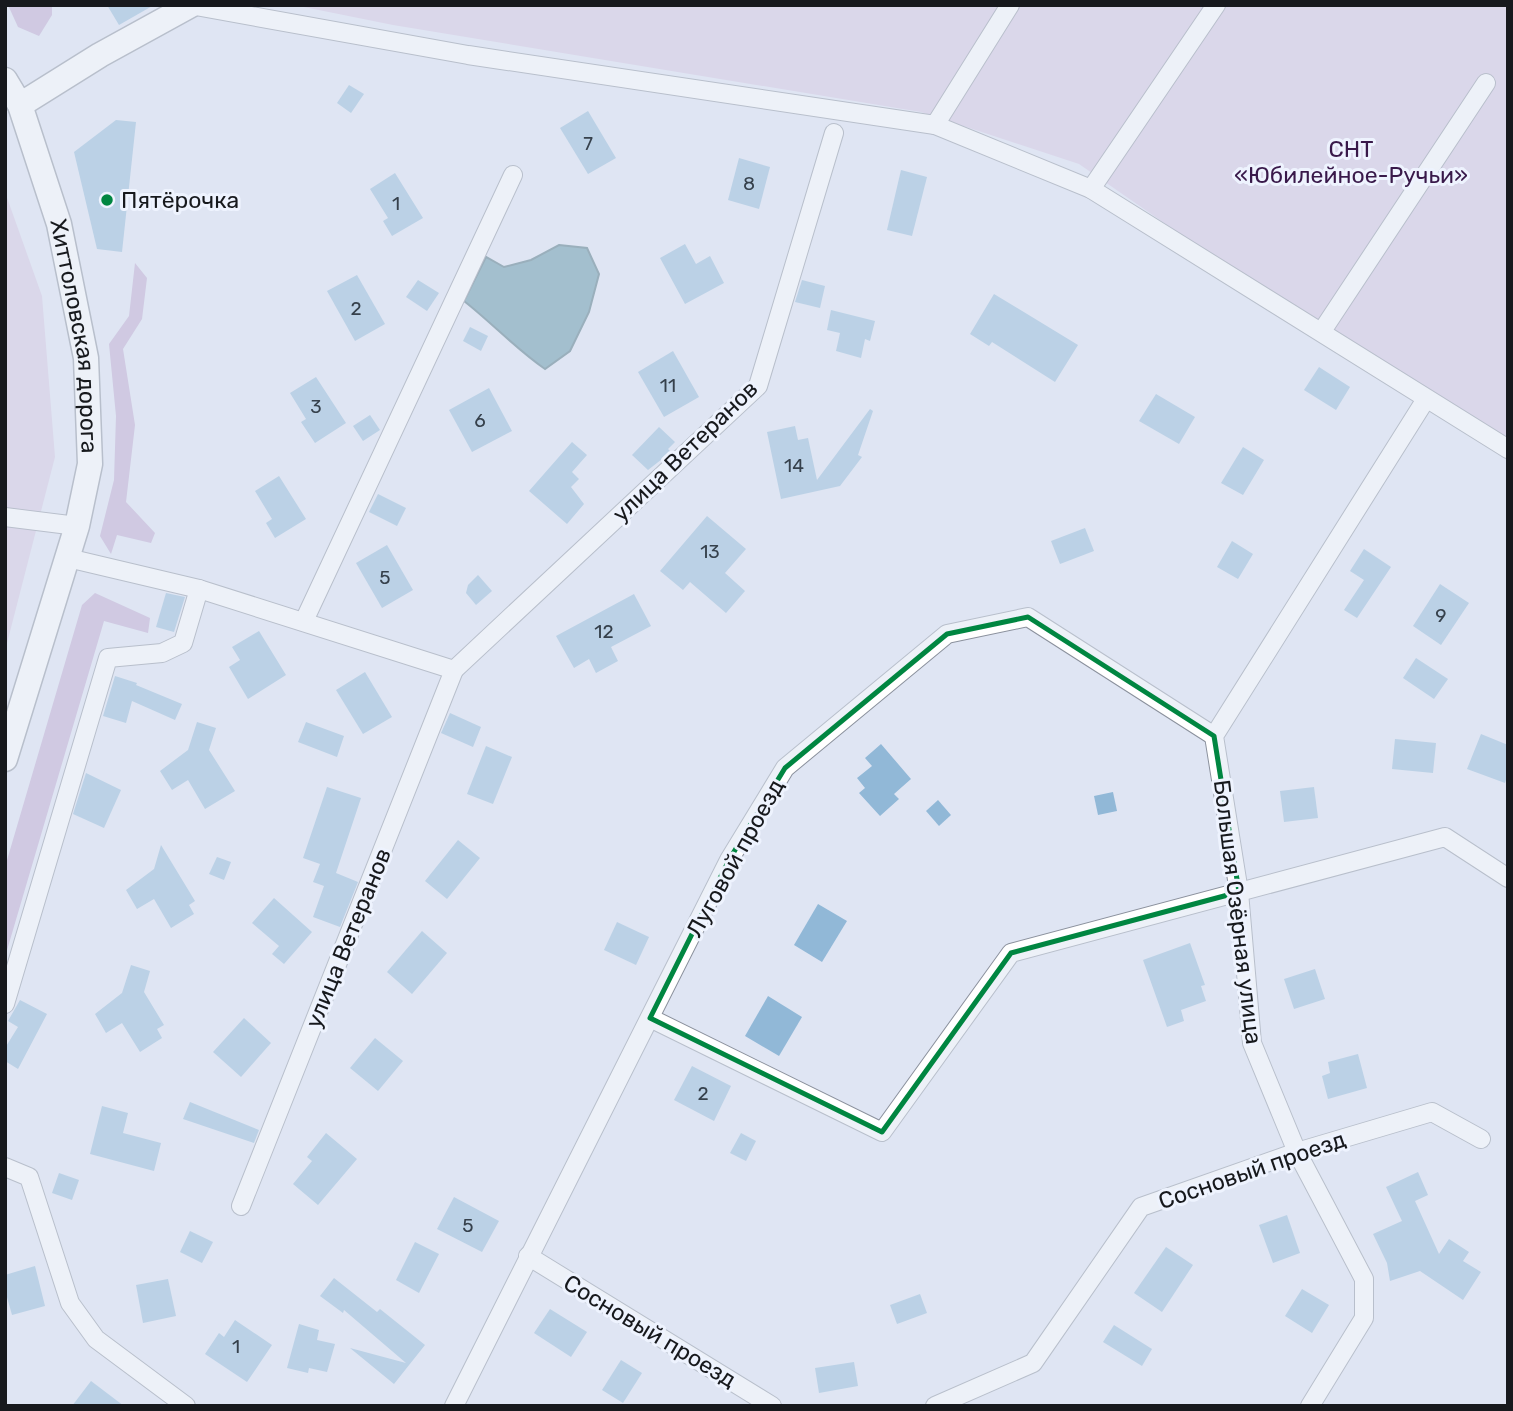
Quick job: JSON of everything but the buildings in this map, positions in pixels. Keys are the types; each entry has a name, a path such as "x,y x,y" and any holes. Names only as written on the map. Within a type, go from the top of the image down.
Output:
{"street":[{"path":"20,105 100,55 190,5 468,55 935,125 1091,189 1508,449"},
{"path":"935,125 1010,5"},
{"path":"1091,189 1216,5"},
{"name":"Хиттоловская дорога","path":"5,80 20,105 59,223 86,358 90,464 68,558 5,759"},
{"path":"1322,331 1486,83"},
{"name":"улица Ветеранов","path":"242,1206 454,670 758,386 834,133"},
{"path":"304,621 513,174"},
{"path":"1214,736 1426,399"},
{"path":"5,517 77,526"},
{"path":"68,558 199,589 454,670"},
{"path":"5,1004 108,658 162,653 183,643 199,589"},
{"name":"Луговой проезд","path":"454,1406 729,860 785,768 947,634 1028,617 1214,736"},
{"name":"Большая Озёрная улица","path":"1214,736 1239,892 1252,1044 1297,1152 1364,1279 1364,1318 1310,1406"},
{"path":"650,1017 881,1132 1011,953 1445,837 1508,878"},
{"name":"Сосновый проезд","path":"935,1406 1033,1363 1141,1207 1297,1152 1432,1112 1481,1139"},
{"path":"5,1167 29,1177 70,1303 96,1339 186,1406"},
{"name":"Сосновый проезд","path":"528,1256 772,1406"}],"highlighted area":[{"path":"1028,617 1214,736 1239,892 1011,953 882,1132 650,1018 729,860 785,768 947,634"}],"green space":[{"name":"СНТ «Юбилейное-Ручьи»","path":"294,5 1508,5 1508,461 1079,164 921,112 393,25"},
{"path":"5,192 42,296 55,457 5,651"}],"shaded area":[{"path":"8,5 52,5 52,15 39,36 18,27"},
{"path":"135,263 147,278 142,319 123,349 135,425 126,502 155,533 151,543 117,535 111,554 100,536 114,480 116,416 109,344 129,316"},
{"path":"95,593 150,618 148,633 104,621 5,957 5,867 82,605"}],"water":[{"path":"559,245 587,248 599,274 589,312 570,351 545,369 464,301 486,257 504,267 531,260"}],"place":[{"name":"Пятёрочка","path":"107,200"}]}
